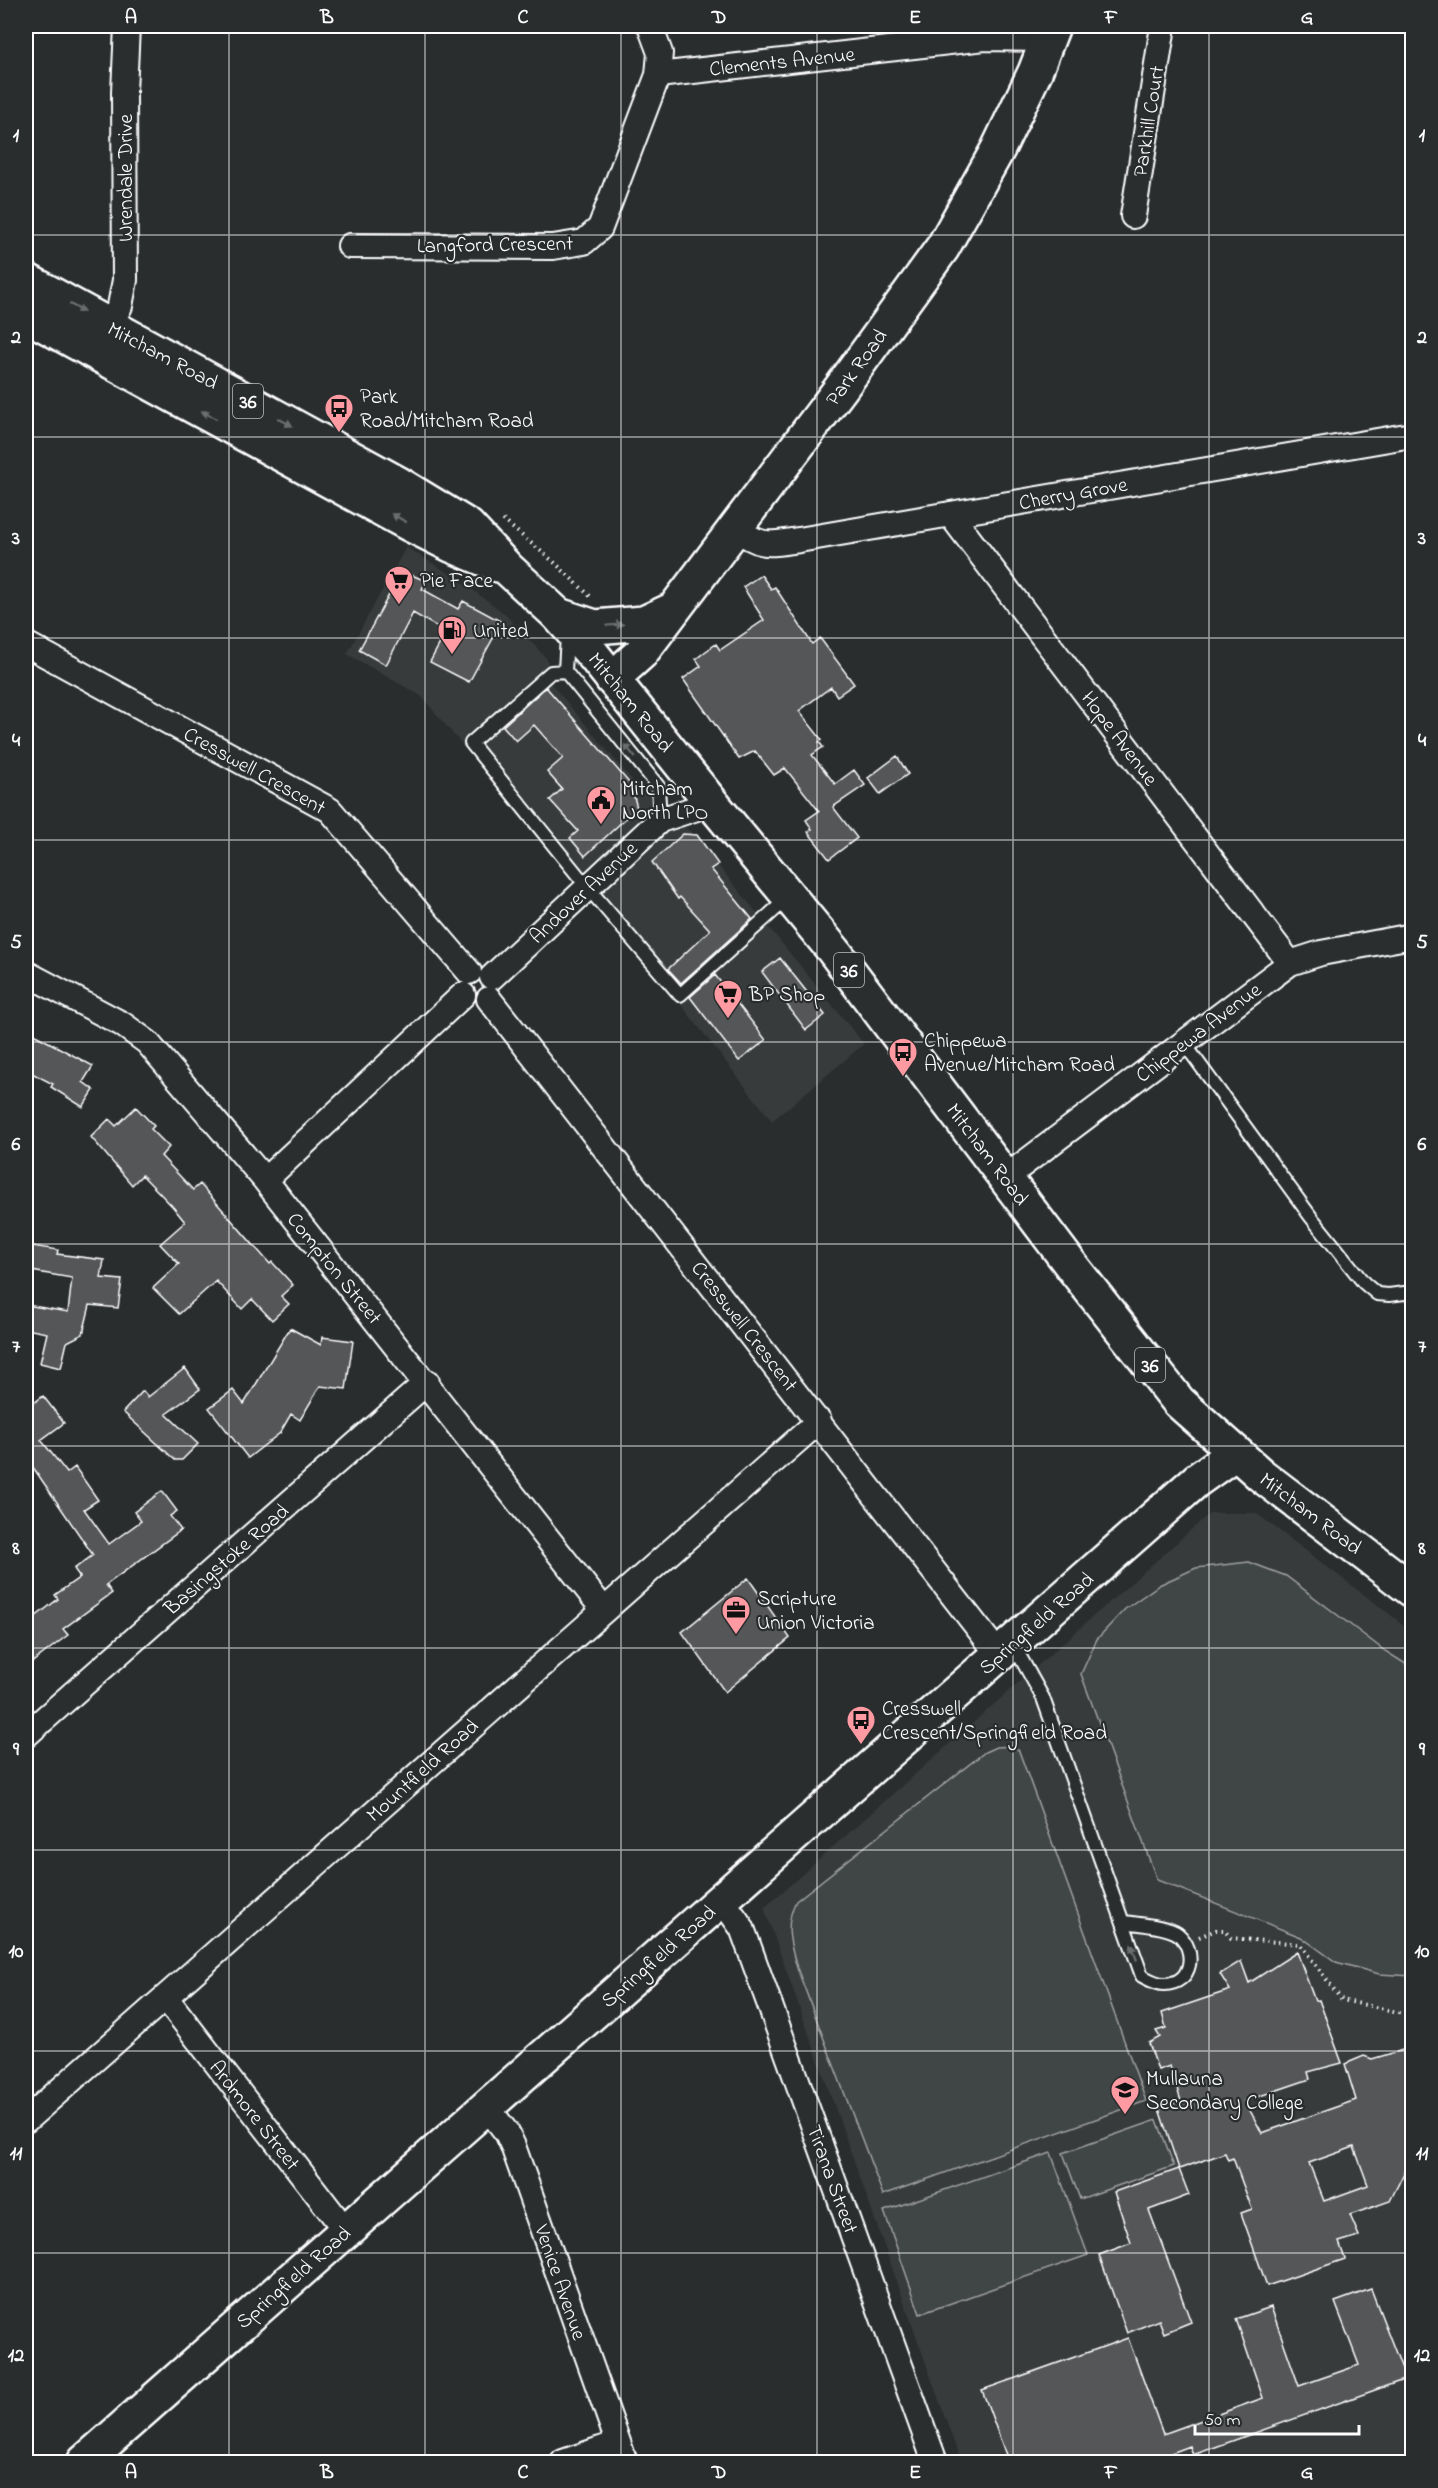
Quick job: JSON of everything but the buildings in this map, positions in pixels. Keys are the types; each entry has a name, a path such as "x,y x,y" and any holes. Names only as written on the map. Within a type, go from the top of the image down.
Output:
{"main road":[{"name":"Park Road","path":"612,679 634,662 736,529 943,247 998,149 1051,32"},
{"name":"Mitcham Road","path":"26,280 100,339 411,525 508,569 563,620 612,679 670,775 712,803 790,896 1074,1269 1179,1402 1260,1475 1413,1590"},
{"name":"Mitcham Road","path":"26,315 100,339"},
{"path":"563,620 595,627 644,623 674,609"},
{"name":"Springfield Road","path":"84,2463 1197,1479 1235,1453"}],"street":[{"name":"Wrendale Drive","path":"100,339 120,306 126,280 124,92 127,26"},
{"name":"Langford Crescent","path":"350,246 554,247 584,242 600,228 658,75 660,53 650,26"},
{"name":"Parkhill Court","path":"1133,216 1163,26"},
{"name":"Clements Avenue","path":"658,75 1051,32"},
{"name":"Cherry Grove","path":"736,529 756,542 768,544 1413,435"},
{"name":"Hope Avenue","path":"950,514 1290,963"},
{"name":"Cresswell Crescent","path":"26,644 330,810 469,972"},
{"name":"Andover Avenue","path":"490,988 588,888 660,820 712,803"},
{"name":"Chippewa Avenue","path":"1006,1177 1290,963 1321,953 1413,936"},
{"path":"479,969 489,973 490,988 478,1003 463,996 461,990 462,980 469,972 479,969"},
{"name":"Compton Street","path":"26,973 122,1024 147,1042 265,1179 603,1609"},
{"name":"Cresswell Crescent","path":"490,988 819,1421 1006,1649"},
{"path":"265,1179 463,996"},
{"name":"Basingstoke Road","path":"26,1735 426,1383"},
{"name":"Mountfield Road","path":"26,2120 819,1421"},
{"name":"Tirana Street","path":"722,1900 742,1929 934,2463"},
{"name":"Ardmore Street","path":"166,1998 346,2231"},
{"name":"Venice Avenue","path":"487,2107 507,2133 513,2145 622,2453"},
{"path":"563,2463 622,2453"}],"lane":[{"path":"563,620 566,671 670,775 660,820"},
{"path":"566,671 551,672 471,742 588,888 680,995 790,896"},
{"path":"1184,1043 1311,1216 1364,1283 1377,1294 1413,1292"},
{"path":"1006,1649 1043,1698 1142,1976 1164,1984 1178,1980 1187,1973 1191,1960 1189,1946 1176,1933 1124,1922"}],"path":[{"path":"1186,1943 1216,1930 1228,1932 1231,1938 1300,1944 1342,2000 1413,2015"}],"shaded area":[{"path":"406,547 458,579 504,613 547,659 549,681 638,787 692,833 864,1044 772,1121 679,1002 421,696 347,654"},
{"name":"Mullauna Secondary College","path":"1210,1513 1256,1513 1412,1631 1412,2462 961,2462 764,1908"},
{"path":"1249,1562 1286,1576 1385,1651 1412,1668 1412,1976 1379,1974 1336,1962 1301,1937 1157,1880 1081,1674 1097,1639 1125,1609 1159,1585 1196,1568"},
{"path":"1013,1746 1019,1751 1146,2101 883,2195 797,1968 789,1934 792,1909 796,1901 985,1752 996,1747"},
{"path":"1157,2120 1174,2166 1080,2199 1063,2153"},
{"path":"1051,2153 1088,2255 920,2314 884,2211"}],"place":[{"name":"Park Road/Mitcham Road","path":"339,434"},
{"name":"Pie Face","path":"399,606"},
{"name":"United","path":"452,656"},
{"name":"Mitcham North LPO","path":"601,826"},
{"name":"BP Shop","path":"728,1020"},
{"name":"Chippewa Avenue/Mitcham Road","path":"903,1078"},
{"name":"Scripture Union Victoria","path":"736,1636"},
{"name":"Cresswell Crescent/Springfield Road","path":"861,1746"},
{"name":"Mullauna Secondary College","path":"1125,2116"}]}
